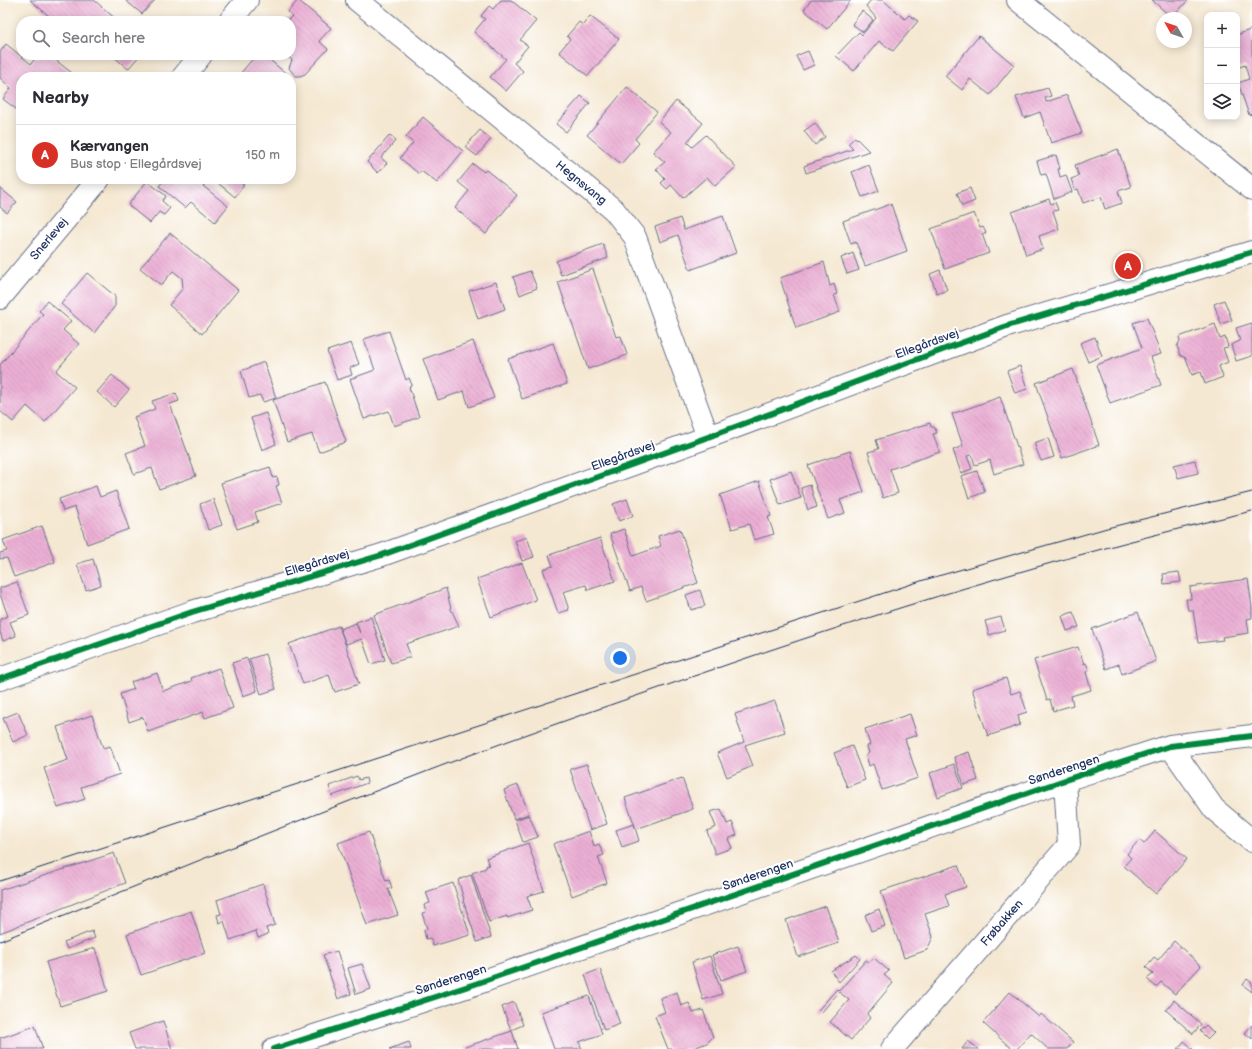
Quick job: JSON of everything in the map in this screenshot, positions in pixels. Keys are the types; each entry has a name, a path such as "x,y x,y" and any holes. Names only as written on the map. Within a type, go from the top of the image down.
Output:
{"street":[{"path":"234,16 247,0"},
{"name":"Hegnsvang","path":"357,0 614,210 635,237 708,437"},
{"path":"1018,0 1252,189"},
{"path":"187,72 197,60"},
{"name":"Snerlevej","path":"0,298 95,184"},
{"name":"Ellegårdsvej","path":"0,679 192,612 382,555 708,437 1007,326 1252,252"},
{"name":"Sønderengen","path":"274,1049 475,984 1066,780 1170,746 1252,736"},
{"path":"1170,746 1214,809 1252,841"},
{"name":"Frøbakken","path":"892,1049 1069,845 1066,780"}],"building":[{"path":"30,0 94,0 112,16 49,16"},
{"path":"125,0 155,0 142,14"},
{"path":"298,0 331,28 319,41 328,49 305,74 300,76 296,76 296,72 292,72 289,68 292,60 296,60 296,16 292,16 288,12"},
{"path":"501,0 511,0 536,21 520,40 528,46 514,63 523,71 506,91 490,77 506,59 474,32 485,19 481,16 489,6 493,9"},
{"path":"811,0 851,0 827,29 804,10"},
{"path":"871,0 883,0 905,19 909,15 918,21 893,51 879,41 854,71 836,56 859,32 862,35 876,18 866,6"},
{"path":"1152,0 1188,0 1177,12 1165,12"},
{"path":"862,11 873,20 863,32 852,24"},
{"path":"590,16 619,39 588,76 559,52 570,39 567,36 579,22 583,25"},
{"path":"1252,29 1252,114 1249,115 1240,89 1240,82 1249,79 1245,65 1240,67 1240,34"},
{"path":"979,36 1014,65 990,95 970,79 962,90 945,76"},
{"path":"6,44 16,52 16,60 26,60 31,64 34,60 55,60 71,72 16,72 16,109 3,99 11,88 0,78 0,52"},
{"path":"808,51 814,65 803,70 796,56"},
{"path":"118,60 136,60 128,69"},
{"path":"252,60 270,60 284,72 242,72"},
{"path":"627,87 657,112 635,139 639,143 621,164 587,135"},
{"path":"1048,88 1051,96 1045,98 1046,102 1067,95 1082,133 1051,143 1040,112 1024,118 1016,97"},
{"path":"581,96 590,103 566,132 556,124"},
{"path":"676,101 703,123 687,142 692,147 706,135 736,167 715,186 707,177 683,198 671,185 667,189 661,183 665,179 656,169 665,162 653,152 671,132 659,122"},
{"path":"423,117 463,151 437,183 421,171 419,174 400,158 413,143 406,137"},
{"path":"815,123 825,137 815,145 804,131"},
{"path":"480,130 491,139 477,156 465,147"},
{"path":"390,135 396,140 381,158 387,163 378,173 367,162"},
{"path":"855,137 869,151 806,173 804,166 853,149 848,144"},
{"path":"1118,149 1131,187 1118,191 1122,203 1105,209 1101,197 1083,203 1078,189 1075,190 1071,179 1079,176 1075,165"},
{"path":"1056,155 1060,169 1058,169 1060,177 1066,175 1072,192 1054,199 1046,174 1041,175 1037,161"},
{"path":"473,164 484,172 486,170 517,195 486,234 455,208 469,191 458,182"},
{"path":"869,165 879,191 862,197 852,172"},
{"path":"145,184 151,184 166,196 162,201 170,208 164,215 159,212 150,223 128,205"},
{"path":"161,184 205,184 203,186 228,206 215,222 191,202 185,208 159,186"},
{"path":"219,184 244,185 235,197"},
{"path":"0,188 17,202 7,213 0,207"},
{"path":"970,188 975,201 962,206 957,193"},
{"path":"1049,199 1051,204 1055,202 1058,210 1053,211 1059,229 1039,236 1043,249 1026,255 1012,212"},
{"path":"891,204 907,251 865,266 856,242 851,244 843,221"},
{"path":"974,213 980,228 983,227 986,233 982,234 989,253 945,269 931,229"},
{"path":"723,216 736,253 690,270 678,235 660,242 655,227 680,218 684,230"},
{"path":"170,233 238,290 202,334 169,305 183,288 182,278 173,271 161,285 140,268"},
{"path":"603,244 608,258 561,275 556,261"},
{"path":"853,253 859,270 847,274 841,258"},
{"path":"824,262 830,286 834,284 837,294 834,295 840,312 796,328 780,278"},
{"path":"593,269 616,337 621,336 627,355 588,369 558,282"},
{"path":"940,270 947,290 937,294 930,274"},
{"path":"530,271 537,288 520,295 513,277"},
{"path":"87,273 115,296 115,306 94,333 61,304"},
{"path":"496,282 505,309 478,319 469,291"},
{"path":"1224,300 1232,320 1221,324 1214,304"},
{"path":"47,301 71,321 63,330 79,344 56,371 75,387 45,422 27,406 13,422 0,411 0,365 43,314 39,311"},
{"path":"1147,318 1161,354 1151,357 1161,385 1110,403 1096,365 1142,348 1133,323"},
{"path":"1252,323 1252,356 1236,361 1231,345 1240,341 1236,328"},
{"path":"1215,324 1220,339 1225,337 1228,347 1223,348 1228,362 1219,366 1223,377 1205,384 1201,372 1192,375 1186,358 1180,355 1177,346 1180,341 1179,337"},
{"path":"389,331 406,380 409,378 412,385 409,387 419,417 394,426 389,411 364,419 350,379 375,370 364,339"},
{"path":"1095,337 1102,356 1088,362 1080,343"},
{"path":"473,341 494,398 469,407 464,391 438,400 423,359"},
{"path":"351,343 359,364 350,368 352,375 337,380 327,351"},
{"path":"553,343 567,384 522,399 508,359"},
{"path":"264,362 276,398 263,402 260,395 249,398 241,371"},
{"path":"1020,366 1027,389 1015,393 1007,371"},
{"path":"1073,369 1099,445 1062,458 1036,383"},
{"path":"112,375 129,390 114,407 97,392"},
{"path":"325,382 346,442 319,452 312,434 287,442 273,400"},
{"path":"176,393 179,401 170,404 196,476 159,489 152,468 134,474 126,453 145,446 134,417 155,409 152,401"},
{"path":"1000,397 1023,464 994,474 990,460 975,465 972,455 967,456 972,469 961,473 953,450 963,446 952,414"},
{"path":"266,413 276,444 262,450 251,418"},
{"path":"930,423 931,427 934,427 937,433 933,434 940,452 890,469 898,493 883,498 868,452 879,449 876,440"},
{"path":"1048,438 1054,457 1041,461 1034,443"},
{"path":"850,451 864,492 840,500 845,513 828,519 808,465"},
{"path":"1195,460 1198,473 1178,478 1174,465"},
{"path":"270,467 273,478 277,477 279,485 276,486 282,503 255,512 258,522 237,529 221,483"},
{"path":"791,471 801,498 780,505 770,479"},
{"path":"977,471 985,492 969,498 961,476"},
{"path":"759,481 771,516 768,517 774,534 754,540 749,524 732,529 720,495"},
{"path":"810,485 817,507 808,510 801,488"},
{"path":"96,486 100,497 116,491 129,529 87,544 75,507 63,511 59,499"},
{"path":"213,499 222,525 208,530 200,504"},
{"path":"627,499 633,516 619,521 613,504"},
{"path":"42,526 55,562 14,577 7,558 0,559 0,553 7,551 3,540"},
{"path":"624,529 633,556 661,546 658,536 680,529 698,583 646,601 641,587 630,591 610,534"},
{"path":"527,537 534,557 522,561 515,541"},
{"path":"600,538 615,581 588,590 586,585 563,592 569,610 558,613 543,569 553,566 549,555"},
{"path":"93,559 101,585 86,590 77,564"},
{"path":"522,563 536,600 491,617 477,579"},
{"path":"1179,572 1181,582 1164,584 1163,574"},
{"path":"1248,579 1252,607 1252,618 1247,619 1249,633 1222,637 1223,640 1198,643 1193,610 1188,610 1186,599 1191,599 1190,587"},
{"path":"17,582 29,615 10,622 16,636 3,641 0,632 0,619 8,616 0,594 0,588"},
{"path":"446,588 451,609 459,626 406,644 411,657 391,663 374,615"},
{"path":"700,590 705,606 691,610 686,595"},
{"path":"1073,612 1079,627 1067,631 1062,616"},
{"path":"1138,612 1156,661 1122,674 1119,664 1106,669 1092,629"},
{"path":"371,617 385,660 371,664 362,639 346,644 340,629 356,623 360,633 356,622"},
{"path":"1001,617 1005,630 989,635 985,621"},
{"path":"339,626 359,684 335,692 329,675 303,684 289,644"},
{"path":"1078,647 1084,664 1086,663 1089,670 1086,672 1091,690 1071,696 1073,705 1053,711 1050,699 1047,700 1034,660"},
{"path":"265,654 276,689 261,694 249,659"},
{"path":"247,658 257,691 243,696 232,663"},
{"path":"219,668 233,708 205,718 203,712 148,732 143,717 129,722 120,694 134,689 131,682 157,673 163,691 192,681 191,678"},
{"path":"1006,678 1011,694 1020,691 1027,712 1018,715 1020,725 988,736 972,689"},
{"path":"775,701 785,732 745,745 753,766 727,777 717,753 744,742 735,714"},
{"path":"18,712 28,735 13,742 3,718"},
{"path":"910,714 917,735 905,739 918,778 882,790 873,764 869,766 866,755 869,753 867,746 870,745 865,729"},
{"path":"92,715 103,748 110,746 120,774 81,787 85,799 58,808 44,768 68,760 57,727"},
{"path":"852,746 865,780 847,787 834,753"},
{"path":"969,752 978,780 964,785 954,757"},
{"path":"587,764 607,824 590,830 570,769"},
{"path":"954,764 963,788 938,797 930,773"},
{"path":"357,776 359,780 366,778 367,783 332,796 329,786"},
{"path":"682,778 693,809 636,829 625,798"},
{"path":"518,785 529,814 514,819 504,790"},
{"path":"721,809 727,824 732,822 737,835 728,839 732,848 715,854 707,831 716,827 710,812"},
{"path":"529,815 538,837 523,842 515,820"},
{"path":"634,824 639,841 622,847 616,830"},
{"path":"589,831 594,846 599,844 604,855 598,857 607,883 572,896 553,844"},
{"path":"1155,831 1187,859 1156,894 1124,866 1131,858 1127,854 1139,840 1144,844"},
{"path":"369,832 386,881 389,880 392,888 388,889 398,915 367,925 338,843"},
{"path":"528,843 544,891 527,896 532,910 489,922 472,873 486,868 486,866 489,865 486,858"},
{"path":"114,853 125,883 0,933 0,890"},
{"path":"958,865 966,887 945,894 949,906 925,914 933,937 927,950 904,958 881,891"},
{"path":"471,875 491,937 477,942 458,880"},
{"path":"453,883 470,935 433,946 430,938 426,939 424,930 427,929 422,913 426,912 424,905 430,903 426,892"},
{"path":"263,884 275,925 266,928 268,934 258,938 256,931 230,940 224,921 219,923 217,915 221,914 217,900"},
{"path":"826,906 839,943 798,957 786,920"},
{"path":"879,909 885,926 871,931 865,915"},
{"path":"191,911 205,953 141,975 127,934"},
{"path":"92,931 95,938 67,949 64,942"},
{"path":"1174,941 1201,966 1175,994 1161,982 1156,987 1147,979 1153,974 1146,967 1154,957 1158,960"},
{"path":"738,946 747,971 721,980 712,955"},
{"path":"95,948 108,991 60,1006 46,962"},
{"path":"337,951 351,994 338,999 323,955"},
{"path":"856,955 860,959 839,982 831,971"},
{"path":"710,956 722,994 703,1000 692,962"},
{"path":"874,958 889,971 884,975 893,983 867,1014 870,1018 851,1040 830,1022 849,1000 839,992 821,1013 818,1010 837,989 839,991 866,960 869,962"},
{"path":"362,964 371,989 356,994 348,968"},
{"path":"600,969 620,1024 604,1030 585,975"},
{"path":"1247,979 1252,983 1252,992 1243,985"},
{"path":"677,992 681,1006 689,1003 693,1013 703,1010 713,1037 707,1043 691,1049 668,1049 655,1016 665,1012 660,998"},
{"path":"1010,992 1039,1017 1041,1014 1073,1042 1067,1049 1048,1049 1031,1033 1017,1049 1012,1049 983,1023"},
{"path":"589,996 602,1034 579,1042 582,1049 554,1049 541,1012"},
{"path":"1174,1000 1201,1024 1193,1034 1166,1010"},
{"path":"514,1002 523,1025 511,1030 502,1007"},
{"path":"163,1021 172,1049 135,1049 129,1033"},
{"path":"1206,1025 1214,1033 1208,1039 1200,1031"},
{"path":"1252,1025 1252,1039 1245,1033"},
{"path":"35,1026 43,1049 0,1049 0,1038"},
{"path":"512,1031 518,1049 465,1049 465,1047"},
{"path":"968,1041 979,1049 962,1049"},
{"path":"1184,1041 1193,1049 1178,1049"},
{"path":"409,1042 411,1049 389,1049"}],"tram line":[{"path":"0,881 924,580 1107,528 1252,492"},
{"path":"0,941 351,800 549,726 697,675 834,629 972,586 1112,546 1252,511"}],"cycle path":[{"path":"0,679 192,612 382,555 708,437 1007,326 1252,252"},
{"path":"274,1049 475,984 1065,780 1170,746 1252,736"}],"place":[{"name":"Kærvangen","path":"1128,266"}]}
